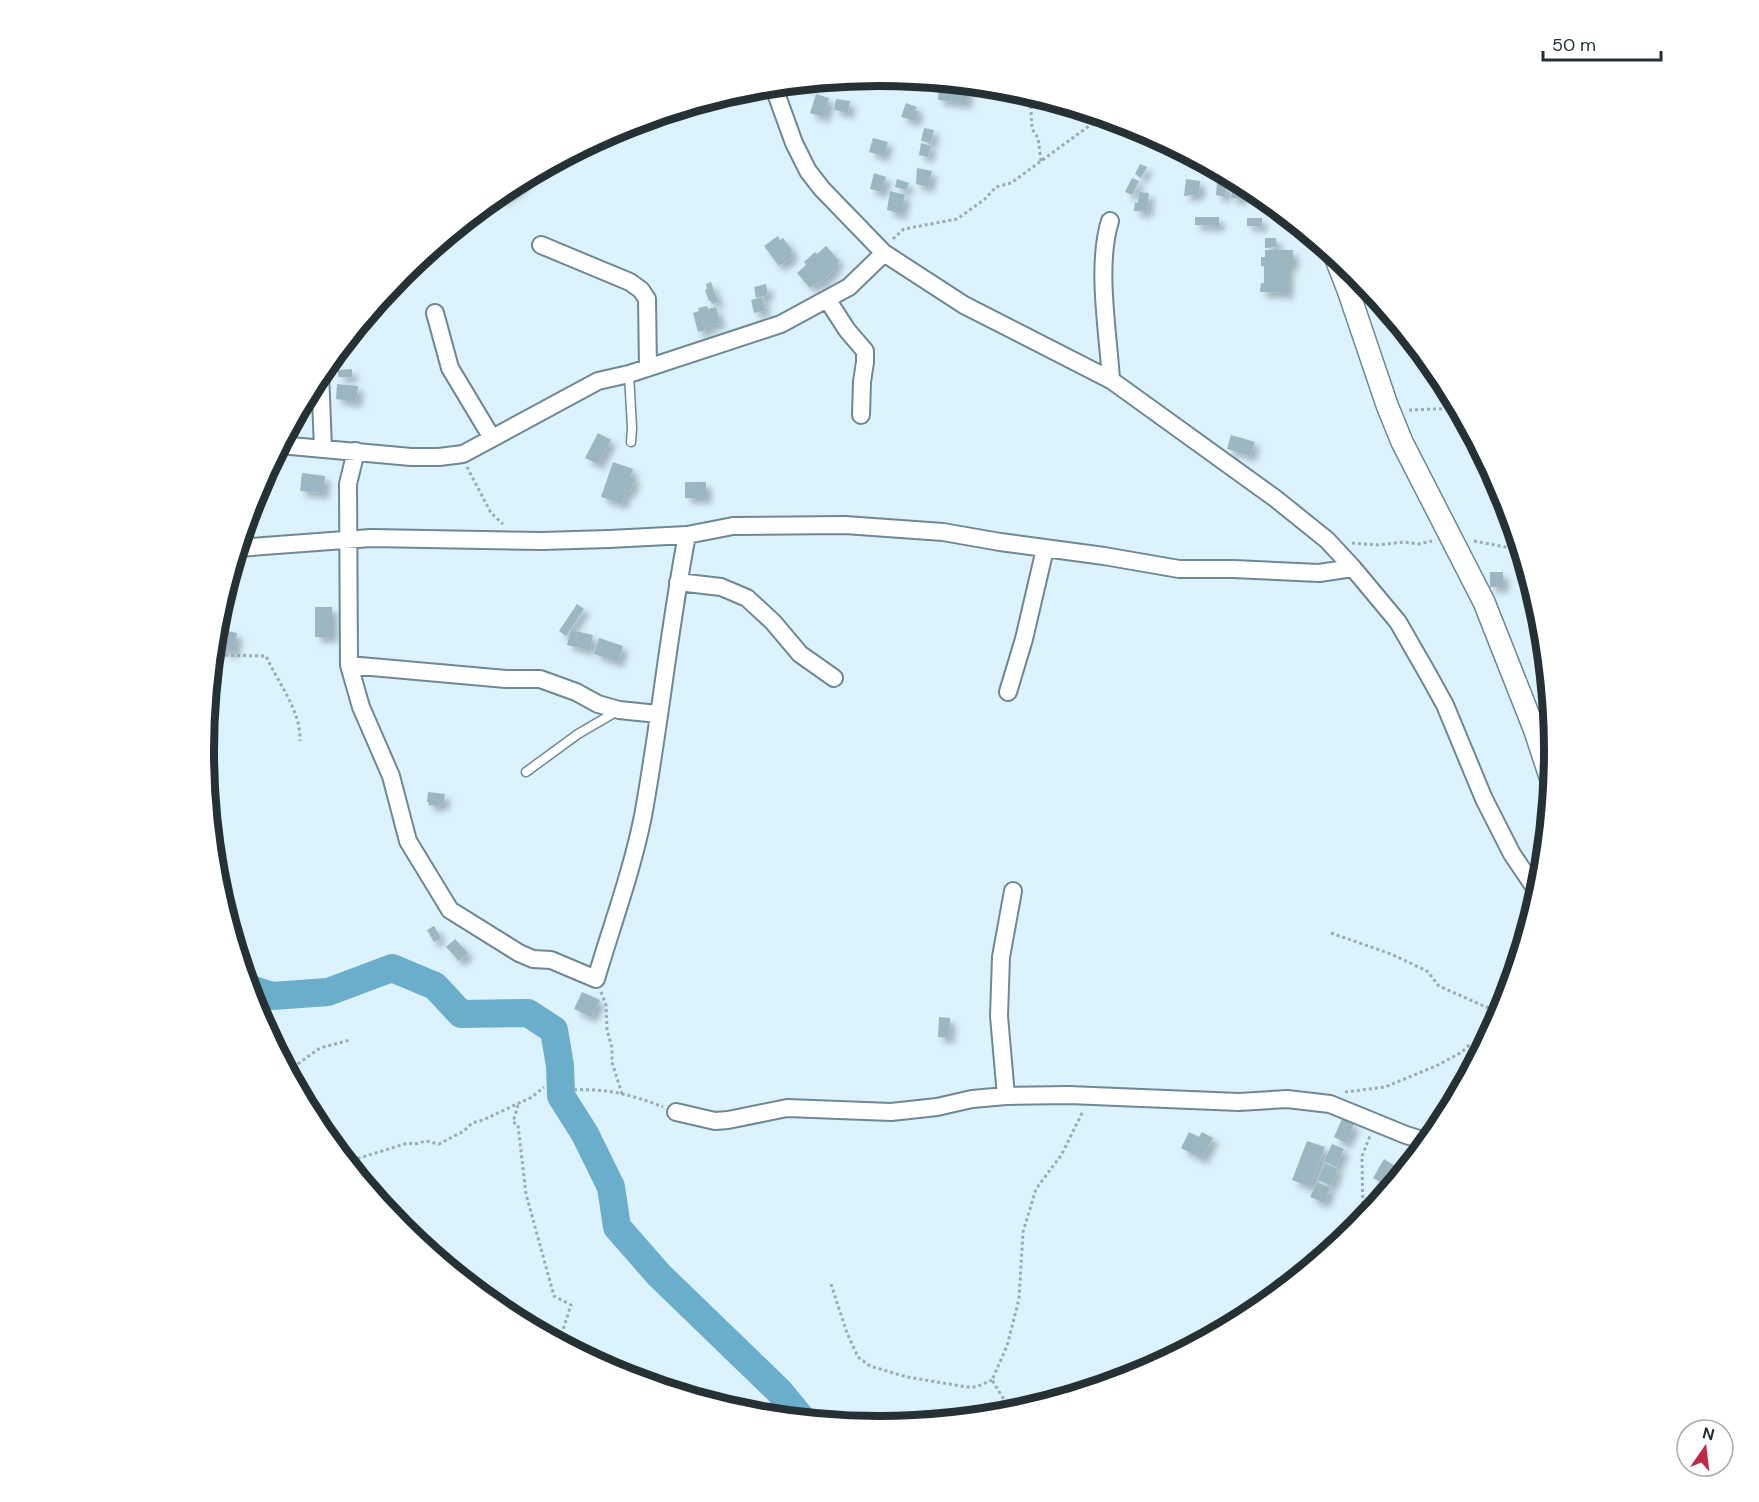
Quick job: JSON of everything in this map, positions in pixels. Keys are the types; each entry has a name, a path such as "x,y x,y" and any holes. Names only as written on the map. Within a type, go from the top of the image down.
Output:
{"street":[{"path":"776,94 794,143 808,171 822,189 884,252 964,305 1111,380 1276,499 1327,540 1353,567 1398,622 1429,676 1445,705 1484,799 1512,854 1532,883"},
{"path":"1110,221 1105,236 1104,272 1111,380"},
{"path":"541,245 630,282 641,290 647,299 648,368"},
{"path":"289,446 411,457 463,454 598,381 648,368 781,324 849,287 884,252"},
{"path":"1342,272 1401,442 1484,602 1544,727"},
{"path":"827,299 847,330 865,351 861,415"},
{"path":"435,313 450,368 492,438"},
{"path":"321,390 323,449"},
{"path":"356,452 348,484 349,665 361,707 391,776 408,841 450,910 519,953 533,958 551,960 596,979 642,818 687,535"},
{"path":"246,547 371,538 619,539 687,535 732,526 845,525 943,532 1179,569 1319,573 1353,567"},
{"path":"1008,692 1024,639 1045,549"},
{"path":"678,582 721,587 747,598 773,622 800,654 834,678"},
{"path":"349,665 506,679 540,679 576,692 598,704 619,710 658,714"},
{"path":"1006,1096 999,1016 1001,957 1013,891"},
{"path":"676,1112 714,1121 787,1108 891,1112 1006,1096 1069,1095 1239,1102 1287,1099 1330,1104 1420,1139"}],"lane":[{"path":"628,374 631,442"},
{"path":"526,772 579,734 619,710"}],"path":[{"path":"1031,103 1032,129 1038,138 1041,160"},
{"path":"884,252 889,243 904,229 957,219 985,199 996,186 1011,183 1096,122"},
{"path":"1387,405 1414,412 1450,409"},
{"path":"463,454 469,474 491,513 521,540"},
{"path":"1327,540 1378,546 1404,542 1419,544 1450,537 1513,549"},
{"path":"221,655 266,656 289,700 300,730 300,741"},
{"path":"1331,933 1391,954 1427,971 1439,986 1493,1009"},
{"path":"596,979 606,1005 612,1062 622,1094"},
{"path":"294,1067 320,1048 350,1040"},
{"path":"1330,1104 1340,1092 1384,1087 1436,1066 1477,1042"},
{"path":"355,1159 408,1143 426,1141 440,1144 464,1131 472,1123 532,1097 544,1087"},
{"path":"574,1090 597,1089 622,1094 676,1112"},
{"path":"831,1284 858,1357 870,1366 908,1377 966,1387 976,1387 992,1380 1007,1346 1019,1299 1023,1232 1036,1189 1062,1154 1092,1097"},
{"path":"518,1104 513,1122 518,1125 526,1194 554,1296 571,1305 561,1335"},
{"path":"1363,1208 1362,1156 1375,1122"},
{"path":"992,1380 1007,1404"}],"building":[{"path":"935,88 967,91 966,103 938,100 939,90"},
{"path":"816,94 829,98 824,117 810,113"},
{"path":"836,99 850,101 848,113 834,110"},
{"path":"906,103 917,107 915,121 901,117"},
{"path":"924,128 934,130 931,143 921,141"},
{"path":"873,138 888,142 883,156 869,152"},
{"path":"921,143 931,146 928,157 919,155"},
{"path":"1140,164 1147,167 1141,178 1135,174"},
{"path":"917,168 932,171 928,187 916,184"},
{"path":"874,173 886,177 881,192 870,189"},
{"path":"1132,178 1139,181 1132,195 1125,192"},
{"path":"897,179 909,183 906,190 895,187"},
{"path":"1186,179 1200,181 1199,194 1184,196"},
{"path":"1217,182 1227,184 1225,197 1216,195"},
{"path":"1233,188 1242,194 1242,199 1231,198"},
{"path":"890,191 905,195 901,214 887,210"},
{"path":"1139,192 1149,193 1147,212 1134,211 1135,202 1138,203"},
{"path":"1195,217 1219,217 1219,226 1195,225"},
{"path":"1247,218 1262,218 1262,226 1247,226"},
{"path":"778,236 780,240 783,238 792,250 790,252 793,256 779,266 764,246"},
{"path":"1265,238 1276,238 1277,247 1265,248"},
{"path":"826,246 839,261 833,267 835,269 819,284 817,282 810,288 797,273 806,265 804,262"},
{"path":"1265,250 1293,250 1293,265 1288,265 1288,293 1260,292 1261,283 1264,283 1264,266 1261,266 1261,257 1265,257"},
{"path":"711,282 718,302 712,304 705,290 707,289 706,284"},
{"path":"766,284 768,295 756,298 754,287"},
{"path":"762,297 765,311 754,313 751,300"},
{"path":"707,306 708,309 716,307 720,323 698,332 693,313 699,311 698,308"},
{"path":"352,369 352,377 338,377 338,370"},
{"path":"337,384 358,386 356,402 336,399"},
{"path":"598,433 611,440 598,464 585,458"},
{"path":"1231,435 1255,442 1250,456 1227,449"},
{"path":"613,462 633,469 630,477 635,478 622,504 601,497"},
{"path":"302,473 325,476 323,493 300,491"},
{"path":"685,482 706,482 706,498 685,498"},
{"path":"1490,572 1503,572 1503,587 1490,587"},
{"path":"577,604 584,609 566,636 559,631"},
{"path":"315,607 332,607 332,637 315,637"},
{"path":"225,630 237,633 234,652 222,650"},
{"path":"571,630 593,635 590,650 567,645"},
{"path":"599,638 623,646 618,662 594,654"},
{"path":"428,792 445,794 443,804 428,805"},
{"path":"434,926 441,938 434,942 427,930"},
{"path":"455,939 468,953 459,961 446,947"},
{"path":"582,992 600,1000 591,1017 574,1009"},
{"path":"939,1017 950,1018 949,1038 938,1037"},
{"path":"1342,1119 1354,1124 1346,1143 1334,1137"},
{"path":"1189,1132 1199,1137 1202,1132 1213,1138 1202,1159 1181,1148"},
{"path":"1307,1141 1325,1147 1310,1187 1292,1180"},
{"path":"1332,1144 1344,1149 1336,1167 1324,1161"},
{"path":"1384,1159 1398,1168 1384,1184 1373,1178"},
{"path":"1325,1163 1338,1169 1331,1186 1318,1180"},
{"path":"1317,1182 1330,1188 1324,1203 1310,1197"}],"waterway":[{"path":"259,992 272,996 328,992 392,968 435,986 461,1014 528,1013 554,1030 560,1066 561,1096 585,1134 611,1187 617,1227 659,1275 779,1391 796,1411"}]}
